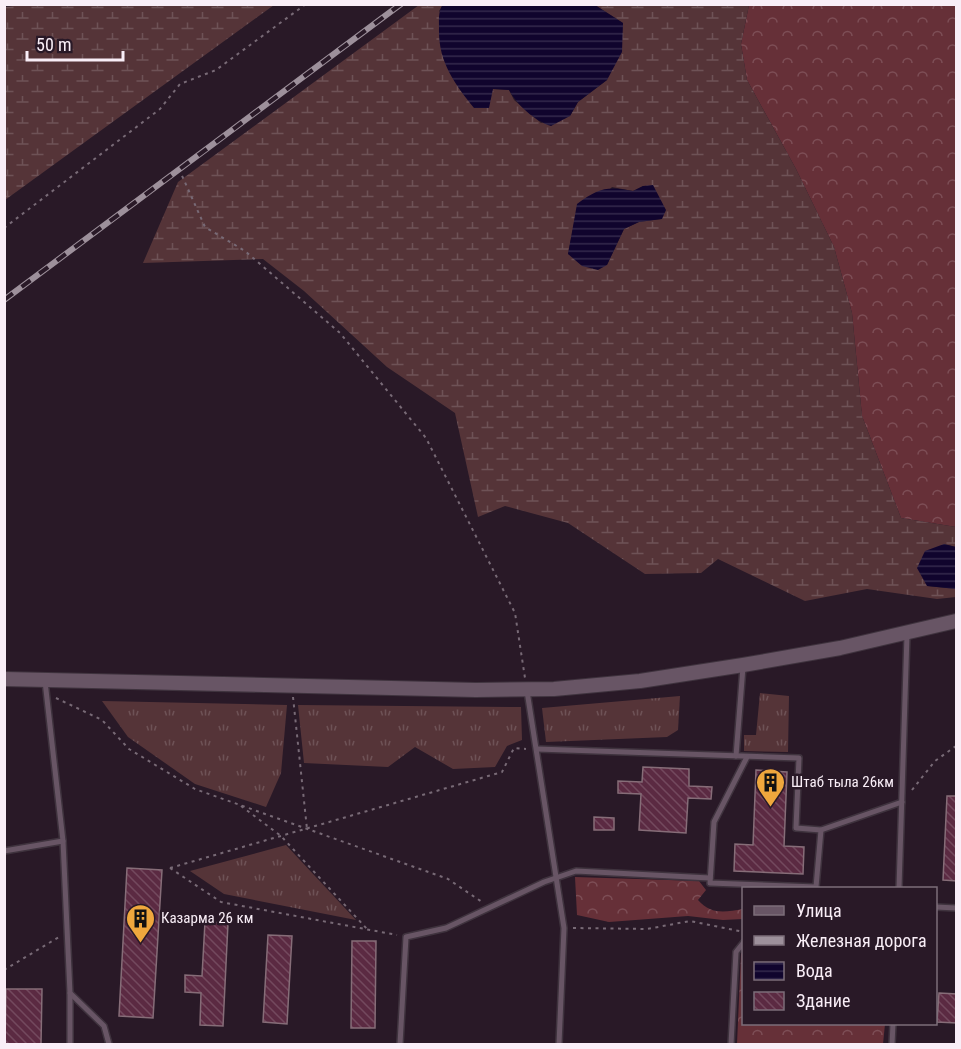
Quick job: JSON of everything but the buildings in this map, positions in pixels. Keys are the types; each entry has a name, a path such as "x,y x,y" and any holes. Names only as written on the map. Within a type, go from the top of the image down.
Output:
{"street":[{"path":"4,680 45,687 291,686 527,690 640,681 743,665 957,621"}],"lane":[{"path":"899,887 907,633"},
{"path":"736,756 743,665"},
{"path":"45,687 63,841 69,931 70,1044"},
{"path":"527,690 564,928 559,1044"},
{"path":"537,750 799,758 796,828 821,830 902,802"},
{"path":"747,757 714,822 710,883 816,887 821,830"},
{"path":"4,850 63,841"},
{"path":"400,1044 406,937 446,928 489,907 576,871 711,878"},
{"path":"937,907 957,909"},
{"path":"731,1044 736,952 742,944"},
{"path":"70,993 104,1026 109,1044"},
{"path":"892,1044 893,1025"}],"path":[{"path":"4,228 160,109 180,84 216,70 306,4"},
{"path":"179,170 205,227 245,251 340,333 426,438 515,613 527,690"},
{"path":"291,686 307,829"},
{"path":"45,687 102,720 129,749 195,789 448,879 489,907"},
{"path":"902,802 935,761 957,746"},
{"path":"406,937 220,902 170,868 502,772 514,748 537,750"},
{"path":"239,804 281,836 367,929"},
{"path":"564,928 647,929 690,921 742,932"},
{"path":"4,970 69,931"}],"green space":[{"path":"30,4 274,5 5,200 5,7"},
{"path":"419,5 443,5 439,11 493,89 509,90 514,100 541,123 570,116 578,102 607,80 623,23 595,5 749,5 741,44 747,80 796,169 834,247 852,313 862,416 901,518 956,527 956,547 944,544 927,586 956,589 956,597 937,599 867,589 805,601 718,559 701,573 645,574 568,523 505,506 478,517 455,413 387,367 304,291 263,259 143,263 178,182","holes":["643,186 661,219 639,222 624,229 607,265 568,254 574,224 612,187 633,191"]},
{"path":"749,5 956,5 956,527 901,518 862,416 852,313 834,247 796,169 747,80 741,44"},
{"path":"760,693 789,696 788,752 744,751 744,735 756,735"},
{"path":"680,696 678,730 667,737 546,742 542,708"},
{"path":"102,701 287,705 281,773 266,807 195,784 128,737"},
{"path":"298,705 521,707 522,740 507,746 495,767 453,769 415,747 388,767 304,763"},
{"path":"286,845 356,920 224,894 190,871"},
{"path":"575,877 699,881 706,890 698,900 703,905 719,911 742,909 742,919 723,920 688,916 609,922 577,915"},
{"path":"742,952 742,1025 885,1025 883,1044 737,1044"}],"water":[{"path":"443,4 595,5 623,23 622,52 607,80 578,102 570,116 551,126 527,112 509,90 493,89 489,108 474,108 454,80 441,51 439,19"},
{"path":"653,185 666,210 662,219 639,222 624,229 607,265 598,270 582,266 568,254 577,204 604,190 633,191 643,186"},
{"path":"944,544 956,547 956,589 927,586 917,568 925,551"}],"railway":[{"path":"4,300 401,4"}],"place":[{"name":"Штаб тыла 26км","path":"770,808"},
{"name":"Казарма 26 км","path":"140,944"}]}
